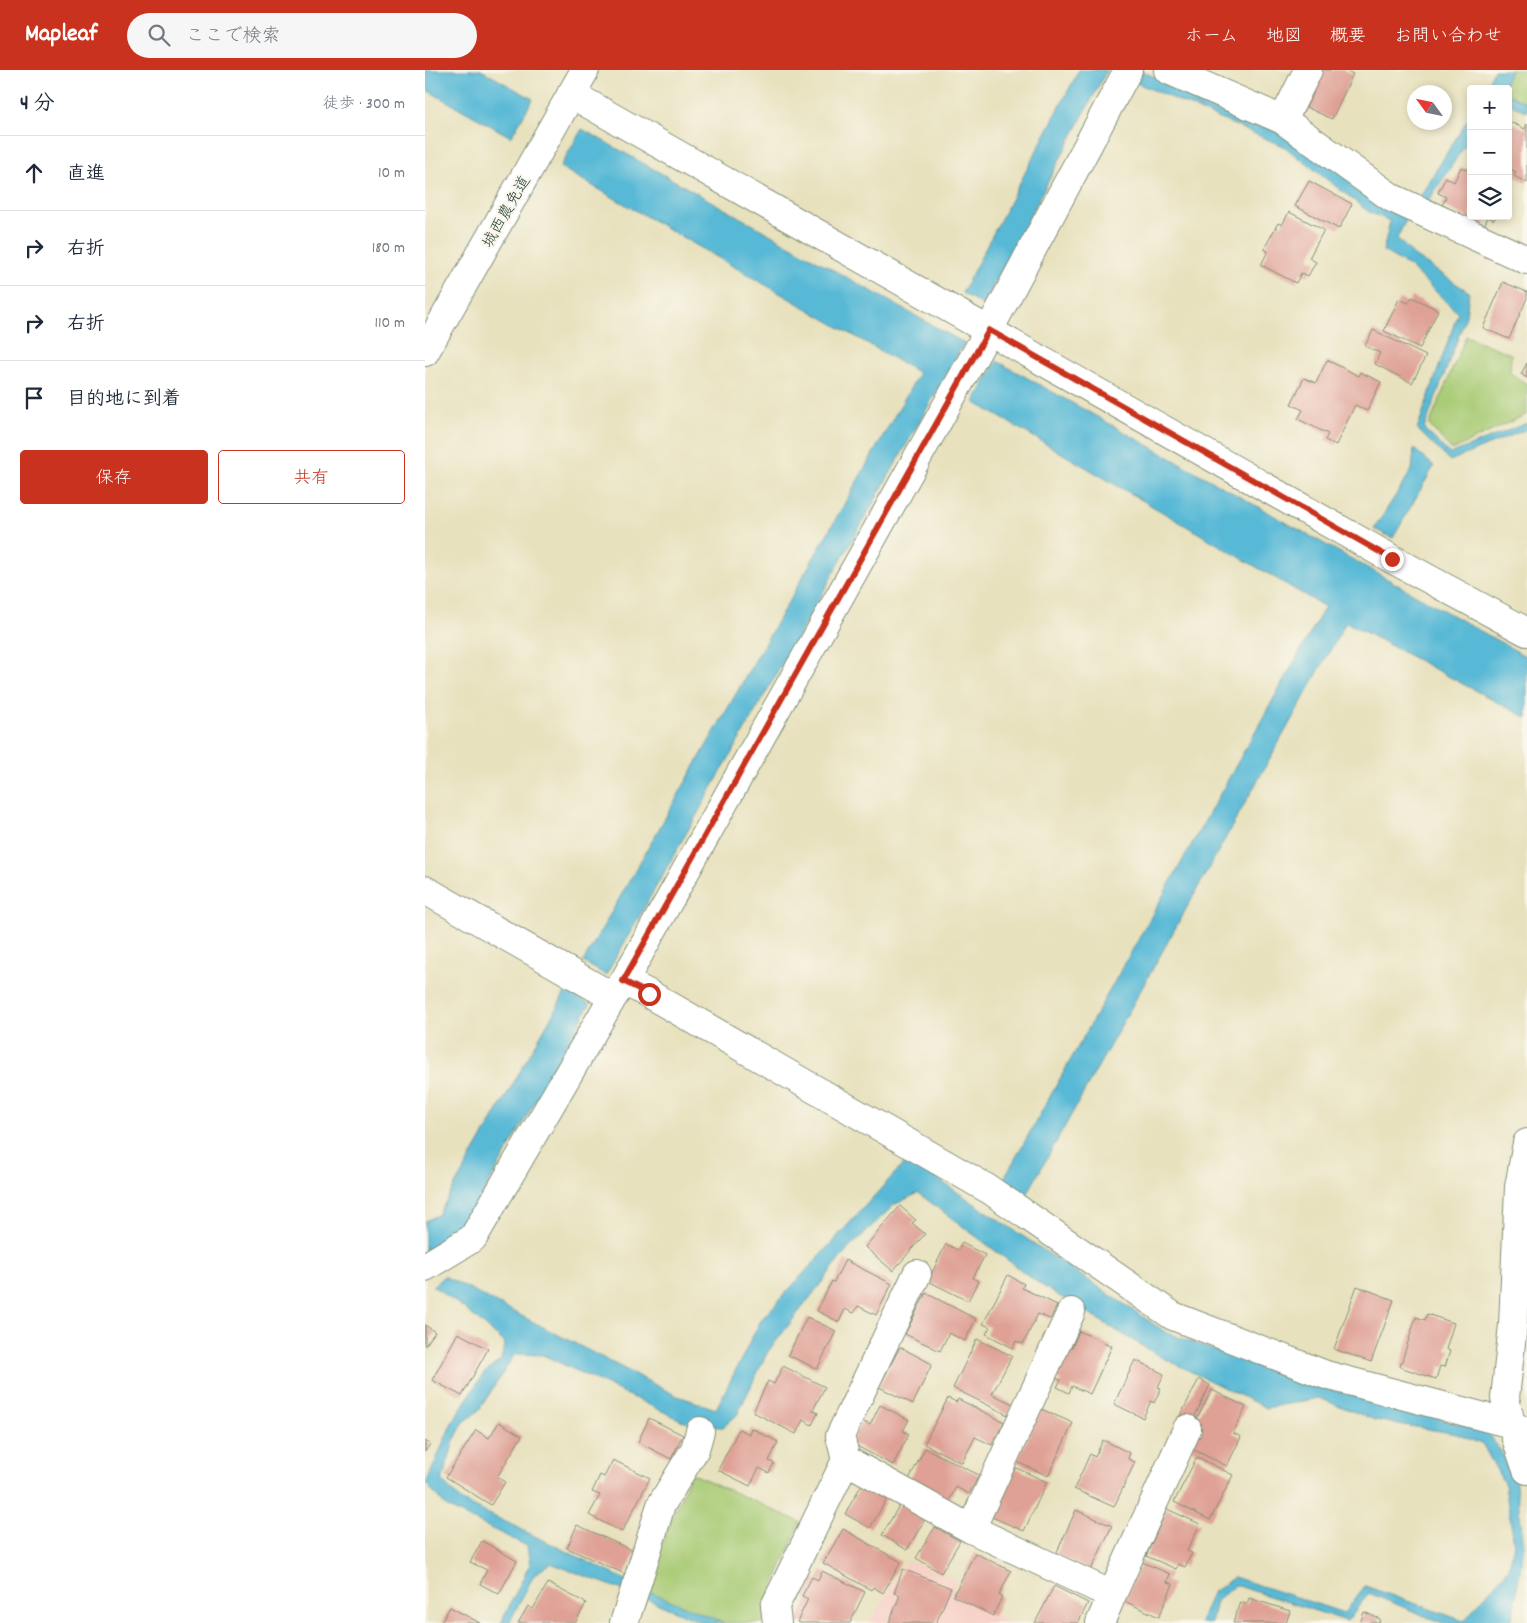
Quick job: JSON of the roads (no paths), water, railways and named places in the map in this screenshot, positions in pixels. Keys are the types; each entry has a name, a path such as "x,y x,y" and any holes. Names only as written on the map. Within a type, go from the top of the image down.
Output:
{"street":[{"name":"城西農免道","path":"425,352 585,70"},
{"path":"425,1267 473,1238 618,989 989,330 1128,70"},
{"path":"1169,70 1283,120 1391,198 1527,260"},
{"path":"1283,120 1308,70"},
{"path":"571,94 1383,554 1527,632"},
{"path":"425,890 618,989 657,999 990,1190 1173,1316 1326,1375 1519,1428"},
{"path":"1527,1143 1519,1187 1513,1325 1505,1398 1519,1428 1527,1470"},
{"path":"777,1623 775,1606 846,1460 840,1436 917,1274"},
{"path":"971,1529 1071,1312"},
{"path":"1100,1623 1187,1429"},
{"path":"624,1623 661,1504 695,1449 700,1431"},
{"path":"846,1460 971,1529 1112,1595"}],"water":[{"path":"425,70 481,70 533,99 511,137 425,89"},
{"path":"1079,70 1107,70 983,305 962,293"},
{"path":"1494,70 1511,70 1504,85 1487,85"},
{"path":"1141,71 1288,136 1407,218 1397,238 1414,256 1469,292 1466,316 1424,429 1450,454 1527,423 1527,429 1450,461 1417,429 1458,313 1409,266 1383,251 1390,221 1369,212 1285,147 1137,83"},
{"path":"1512,96 1527,102 1527,112 1512,105"},
{"path":"1467,120 1467,142 1427,203 1419,198"},
{"path":"582,129 964,343 606,975 583,962 919,373 560,167"},
{"path":"997,361 1527,657 1527,718 1346,622 1026,1196 1002,1182 1325,607 974,402"},
{"path":"1414,449 1434,466 1393,538 1374,529 1412,470"},
{"path":"566,991 590,1004 460,1235 425,1252 425,1221 438,1215"},
{"path":"908,1159 1167,1333 1298,1381 1486,1431 1514,1469 1524,1546 1513,1615 1510,1623 1442,1623 1369,1593 1347,1621 1235,1585 1216,1601 1211,1623 1200,1623 1212,1593 1234,1577 1344,1613 1365,1586 1464,1621 1509,1568 1514,1544 1505,1485 1483,1445 1457,1434 1375,1420 1319,1398 1266,1408 1159,1356 1041,1285 918,1193 894,1205 846,1251 767,1353 737,1415 723,1427 694,1426 543,1355 515,1354 479,1410 463,1423 454,1441 442,1481 462,1501 651,1592 724,1623 703,1623 647,1599 550,1563 534,1575 509,1623 501,1623 530,1564 527,1546 447,1507 426,1484 452,1422 484,1373 501,1360 505,1343 464,1308 433,1286 444,1276 675,1395 716,1409 761,1320"}]}
